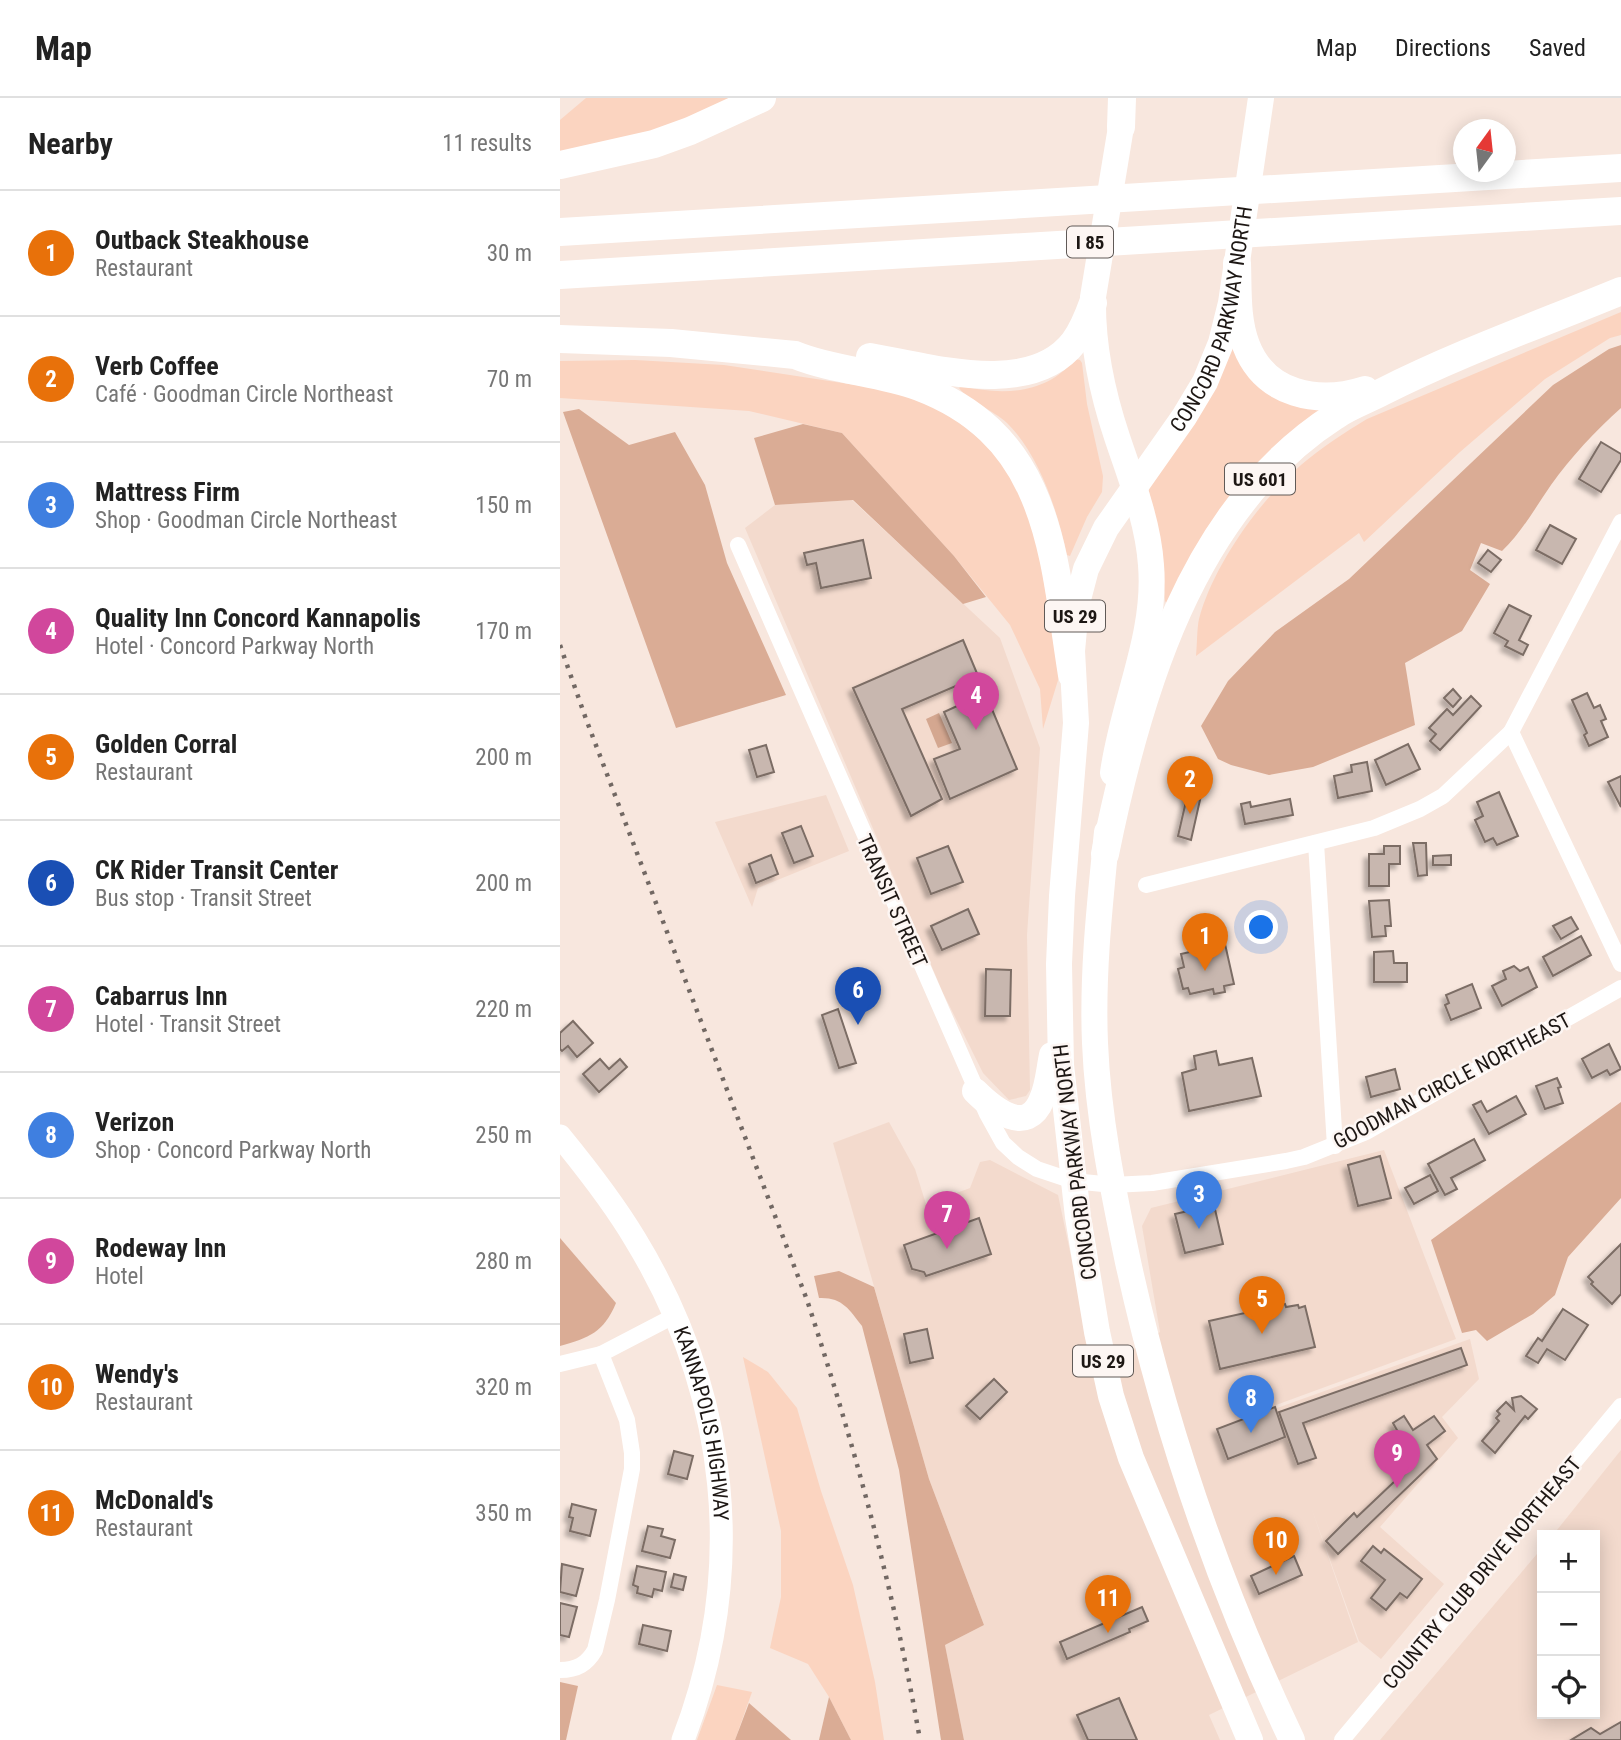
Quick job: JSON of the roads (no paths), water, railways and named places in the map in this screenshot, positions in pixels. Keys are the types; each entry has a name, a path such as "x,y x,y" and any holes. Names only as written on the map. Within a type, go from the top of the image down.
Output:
{"highway":[{"path":"560,164 654,144 690,131 762,98"},
{"path":"1119,135 1122,98"},
{"name":"CONCORD PARKWAY NORTH","path":"1250,1740 1174,1563 1121,1430 1097,1332 1073,1181 1061,1065 1060,933 1076,723 1072,675 1076,607 1086,569 1106,528 1184,417 1205,382 1224,333 1261,98"},
{"name":"US 29","path":"1093,300 1119,135"},
{"name":"I 85","path":"560,232 1621,168"},
{"name":"I 85","path":"560,275 1621,211"},
{"path":"1235,276 1246,344 1259,368 1277,385 1303,394 1343,396 1418,374"},
{"name":"US 601","path":"1105,853 1126,757 1154,671 1179,608 1232,514 1277,462 1336,415 1418,374 1621,291"},
{"path":"795,355 818,348 964,372 1019,374 1045,365 1066,351 1081,332 1093,300"},
{"name":"CONCORD PARKWAY NORTH","path":"1093,300 1100,377 1135,487 1151,563 1151,600 1145,639 1115,752 1105,853 1096,959 1095,1042 1101,1113 1140,1315 1179,1460 1226,1589 1292,1740"},
{"path":"560,339 671,343 795,355 814,362 917,386 939,395 973,415 999,437 1023,471 1046,527 1072,675"},
{"path":"975,1091 1004,1115 1017,1118 1033,1113 1043,1098 1060,1008"}],"main road":[{"name":"KANNAPOLIS HIGHWAY","path":"560,1136 636,1239 674,1316 706,1406 715,1451 722,1530 720,1581 714,1633 700,1693 683,1740"}],"street":[{"path":"1146,885 1374,828 1420,809 1443,796 1511,732 1621,522"},
{"name":"TRANSIT STREET","path":"738,545 975,1091 996,1133 1010,1150 1037,1169 1073,1181 1113,1185"},
{"path":"1511,732 1621,964"},
{"path":"1316,843 1335,1146"},
{"name":"GOODMAN CIRCLE NORTHEAST","path":"1113,1185 1208,1175 1304,1157 1335,1146 1366,1132 1621,988"},
{"path":"560,1364 601,1354 674,1316"},
{"path":"560,1670 572,1670 587,1661 595,1650 632,1469 627,1420 601,1354"},
{"name":"COUNTRY CLUB DRIVE NORTHEAST","path":"1342,1740 1621,1406"}],"railway":[{"path":"560,645 807,1300 841,1408 871,1518 898,1628 920,1740"}],"place":[{"name":"Quality Inn Concord Kannapolis","path":"976,730"},
{"name":"Verb Coffee","path":"1190,814"},
{"name":"Outback Steakhouse","path":"1205,971"},
{"name":"CK Rider Transit Center","path":"858,1025"},
{"name":"Mattress Firm","path":"1199,1229"},
{"name":"Cabarrus Inn","path":"947,1249"},
{"name":"Golden Corral","path":"1262,1334"},
{"name":"Verizon","path":"1251,1433"},
{"name":"Rodeway Inn","path":"1397,1488"},
{"name":"Wendy's","path":"1276,1575"},
{"name":"McDonald's","path":"1108,1633"}]}
